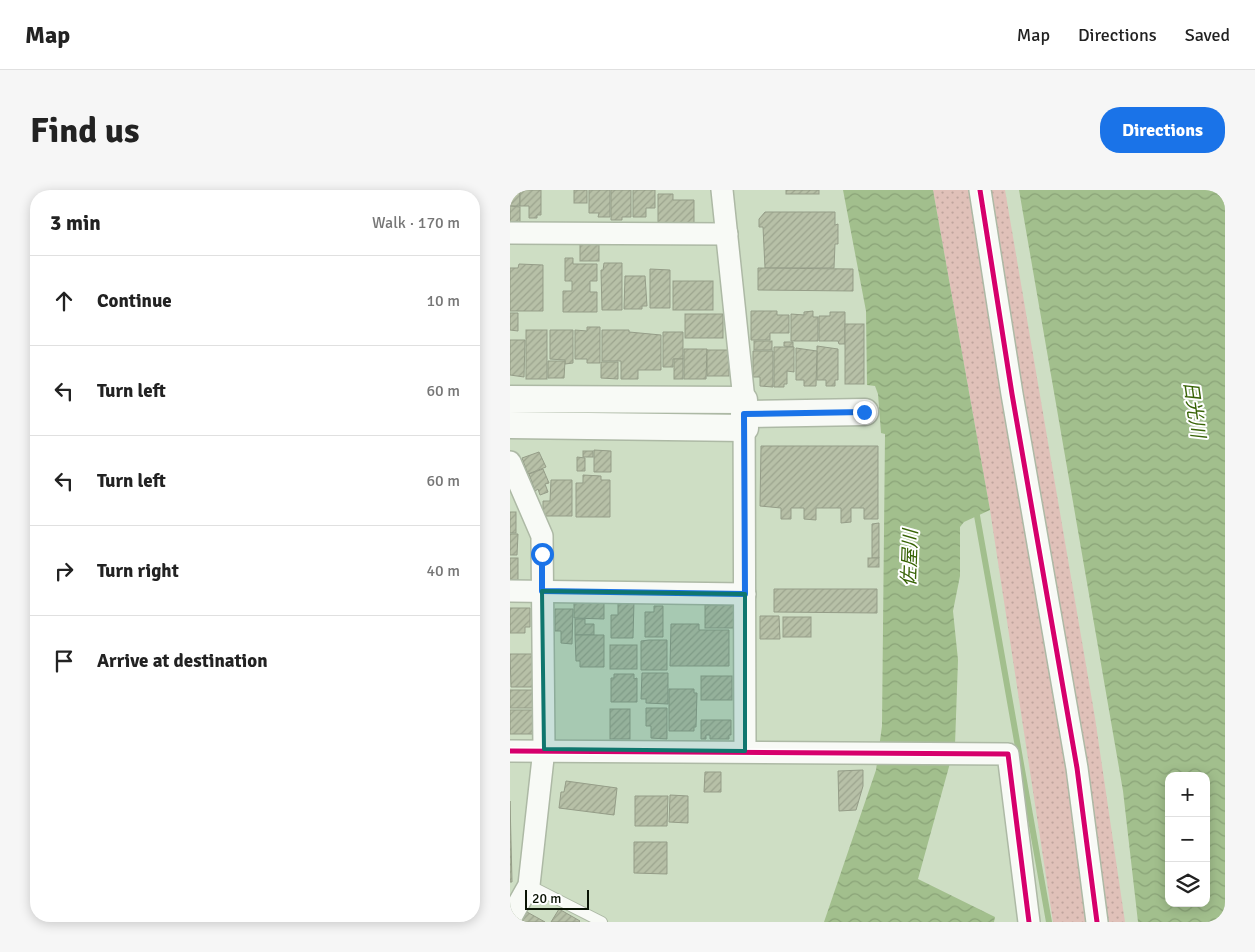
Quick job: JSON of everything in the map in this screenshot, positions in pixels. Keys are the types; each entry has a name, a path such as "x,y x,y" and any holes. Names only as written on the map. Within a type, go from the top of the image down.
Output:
{"street":[{"path":"722,190 744,414 745,751"},
{"path":"980,190 1014,404 1077,768 1097,922"},
{"path":"510,233 727,234"},
{"path":"510,399 744,414"},
{"path":"510,426 744,414 864,412"},
{"path":"510,462 542,536 544,749 529,886 510,919"},
{"path":"510,591 745,594"},
{"path":"510,751 544,749 1008,754 1029,922"}],"lane":[{"path":"529,886 602,922"}],"highlighted area":[{"path":"542,591 745,594 745,751 544,749"}],"shaded area":[{"path":"933,190 973,190 1091,922 1053,922 990,510"},
{"path":"988,190 1005,190 1095,718 1125,922 1107,922"}],"water":[{"name":"佐屋川","path":"843,190 933,190 990,510 964,522 960,527 960,576 953,611 958,660 955,745 918,879 995,917 994,922 824,922 876,770 882,726 885,434 881,433 878,394 875,386 867,385 866,311"},
{"name":"日光川","path":"1019,190 1225,190 1225,922 1138,922 1123,791"}],"building":[{"path":"510,190 520,190 520,206 510,206"},
{"path":"520,190 541,190 541,215 537,215 537,218 529,218 529,206 520,206"},
{"path":"574,190 587,190 587,203 574,203"},
{"path":"589,190 610,190 610,217 598,217 599,213 589,213"},
{"path":"611,190 631,190 631,217 622,217 622,220 611,220"},
{"path":"633,190 655,190 655,208 646,208 646,217 633,217"},
{"path":"786,190 819,190 819,194 786,194"},
{"path":"658,194 673,194 673,200 694,200 694,224 658,224"},
{"path":"510,206 520,207 520,222 510,222"},
{"path":"765,212 835,212 835,225 838,224 838,244 835,244 834,268 765,268 763,227 759,227 759,219"},
{"path":"580,244 599,244 599,261 580,261"},
{"path":"565,258 573,258 573,264 597,264 597,281 590,281 590,292 597,292 597,312 563,312 563,291 572,291 572,281 565,281"},
{"path":"604,263 622,263 622,310 602,310 601,270 603,270"},
{"path":"519,264 543,265 543,311 510,311 510,268 518,268"},
{"path":"758,268 853,269 853,291 758,290"},
{"path":"650,269 670,270 670,308 650,308"},
{"path":"625,276 645,276 647,306 642,306 642,309 624,309"},
{"path":"673,281 713,281 713,310 673,310"},
{"path":"751,311 777,311 777,315 789,315 789,333 770,333 770,340 751,340"},
{"path":"813,311 813,317 818,317 818,341 791,341 791,314 804,315 804,312"},
{"path":"830,312 845,312 845,344 839,344 838,341 819,341 819,316 830,316"},
{"path":"510,313 518,313 518,331 510,330"},
{"path":"685,314 723,314 723,338 685,338"},
{"path":"845,324 864,324 864,384 845,384"},
{"path":"587,327 600,327 600,363 587,363 587,359 575,359 575,330 587,331"},
{"path":"526,330 547,330 547,379 526,379"},
{"path":"550,330 573,330 573,363 565,364 565,360 550,359"},
{"path":"602,330 629,330 629,332 661,335 661,370 638,370 638,379 621,379 621,361 602,361"},
{"path":"663,332 683,332 683,359 673,359 673,367 663,367"},
{"path":"510,340 525,340 524,377 510,375"},
{"path":"754,341 772,341 772,350 754,350"},
{"path":"784,342 793,342 793,347 784,346"},
{"path":"817,346 838,349 838,380 835,380 835,386 826,386 826,380 817,380"},
{"path":"774,347 794,347 794,372 787,371 787,384 784,384 784,387 774,387"},
{"path":"796,348 817,351 816,386 804,386 804,380 796,380"},
{"path":"684,349 707,349 706,379 684,379"},
{"path":"707,350 729,350 729,376 707,376"},
{"path":"753,351 773,351 773,387 760,386 760,377 753,377"},
{"path":"674,359 683,359 683,379 674,379"},
{"path":"548,361 565,361 564,378 548,378"},
{"path":"601,362 618,362 618,379 601,378"},
{"path":"761,446 878,446 878,519 864,519 864,508 851,508 851,522 841,523 841,508 816,508 816,520 804,519 804,508 791,508 791,519 781,519 781,508 760,506"},
{"path":"594,450 611,451 611,472 594,472"},
{"path":"583,451 593,451 593,457 583,457"},
{"path":"539,452 546,467 528,474 522,458"},
{"path":"577,457 585,458 585,471 577,471"},
{"path":"543,469 549,483 545,484 548,492 540,495 538,489 535,491 529,474"},
{"path":"583,475 601,476 601,480 610,480 610,517 576,517 576,483 583,483"},
{"path":"551,480 572,480 572,516 543,516 543,501 550,501"},
{"path":"510,512 516,512 516,533 510,533"},
{"path":"879,523 879,558 872,558 872,524"},
{"path":"510,534 518,534 517,555 510,555"},
{"path":"510,558 518,558 518,580 510,580"},
{"path":"868,558 879,558 879,567 868,567"},
{"path":"774,589 877,589 877,613 774,612"},
{"path":"574,600 604,600 604,619 574,618"},
{"path":"618,601 634,601 633,638 611,638 611,615 618,615"},
{"path":"705,605 734,605 734,628 705,628"},
{"path":"654,606 663,606 663,637 645,637 645,612 654,612"},
{"path":"510,608 530,608 530,627 525,627 525,633 510,633"},
{"path":"555,609 573,609 572,644 561,643 561,631 555,631"},
{"path":"760,616 779,616 780,639 760,639"},
{"path":"783,617 811,617 811,637 783,637"},
{"path":"575,619 585,619 585,624 594,624 594,635 575,635"},
{"path":"671,624 699,624 699,630 729,630 729,666 670,666"},
{"path":"575,635 604,635 604,667 580,667 580,661 576,661"},
{"path":"667,640 667,670 641,670 641,641"},
{"path":"610,645 637,645 637,669 610,669"},
{"path":"510,654 533,654 533,687 511,687"},
{"path":"642,673 668,673 668,704 646,703 646,699 641,699"},
{"path":"614,674 634,674 634,679 637,678 637,702 611,702 611,678 614,678"},
{"path":"701,676 732,676 732,700 701,700"},
{"path":"669,689 694,689 694,693 697,693 696,727 694,727 694,731 669,731"},
{"path":"510,690 533,690 533,708 510,708"},
{"path":"646,708 667,708 667,739 651,738 651,726 646,726"},
{"path":"610,709 630,709 630,739 610,739"},
{"path":"510,710 535,710 534,734 510,734"},
{"path":"701,720 731,720 731,735 729,735 729,739 710,739 710,735 706,735 706,739 701,739"},
{"path":"863,770 863,786 856,810 839,811 838,771"},
{"path":"705,772 721,772 721,792 704,792"},
{"path":"566,781 617,788 614,815 559,808 561,792 564,792"},
{"path":"670,795 688,796 688,823 669,822"},
{"path":"635,796 668,796 667,826 635,826"},
{"path":"510,801 512,882 510,882"},
{"path":"634,842 667,842 667,874 634,873"},
{"path":"559,909 580,921 551,922"},
{"path":"527,912 545,922 525,922 522,920"}],"waterway":[{"path":"976,510 1049,922"}],"cycle path":[{"path":"980,190 1012,394 1077,768 1097,922"},
{"path":"510,751 1008,754 1029,922"}],"route":[{"path":"542,554 542,591 745,594 744,414 864,412"}]}
